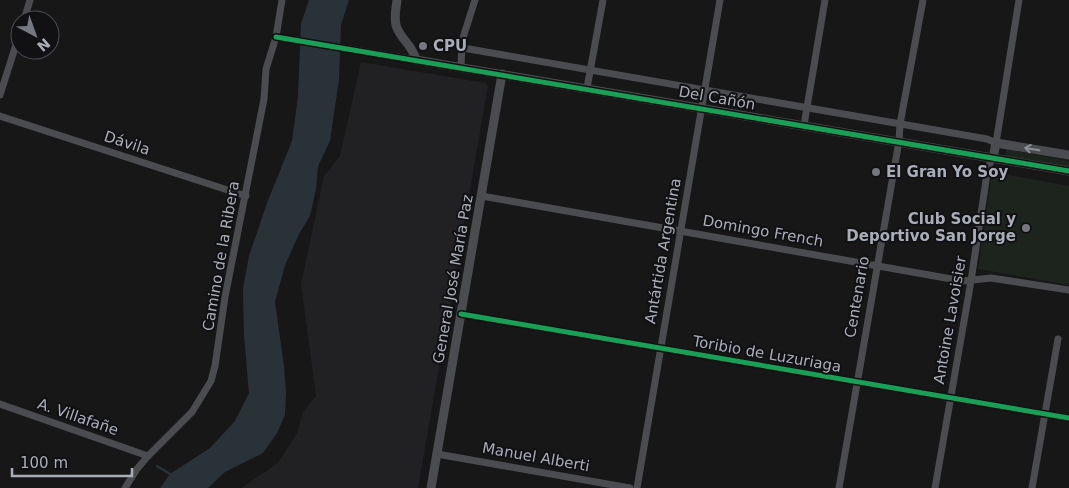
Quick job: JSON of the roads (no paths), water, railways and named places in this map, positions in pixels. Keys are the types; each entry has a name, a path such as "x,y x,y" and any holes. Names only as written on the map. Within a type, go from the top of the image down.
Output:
{"street":[{"name":"Camino de la Ribera","path":"125,488 136,469 192,412 210,381 216,366 225,297 264,100 266,69 276,37 282,0"},
{"path":"397,0 396,24 399,32 414,52 416,60"},
{"path":"461,67 462,41 475,0"},
{"path":"587,88 603,0"},
{"name":"Antártida Argentina","path":"637,488 720,0"},
{"path":"804,125 825,0"},
{"path":"899,141 900,124 923,0"},
{"path":"993,158 1018,0"},
{"name":"Del Cañón","path":"276,37 587,88 1069,171"},
{"name":"Del Cañón","path":"462,48 807,107 1069,155"},
{"path":"0,96 11,60"},
{"name":"General José María Paz","path":"431,488 502,74"},
{"name":"Dávila","path":"0,116 246,196"},
{"name":"Centenario","path":"839,488 899,141"},
{"name":"Antoine Lavoisier","path":"935,488 971,281 988,167 993,158"},
{"name":"Domingo French","path":"482,196 971,281 991,278 1069,290"},
{"name":"Toribio de Luzuriaga","path":"461,314 1069,418"},
{"path":"1032,488 1058,339"},
{"name":"A. Villafañe","path":"0,404 148,456"},
{"name":"Manuel Alberti","path":"437,454 630,488"}],"waterway":[{"path":"157,466 170,474"}],"place":[{"name":"CPU","path":"423,46"},
{"name":"El Gran Yo Soy","path":"876,172"},
{"name":"Club Social y Deportivo San Jorge","path":"1026,228"}]}
